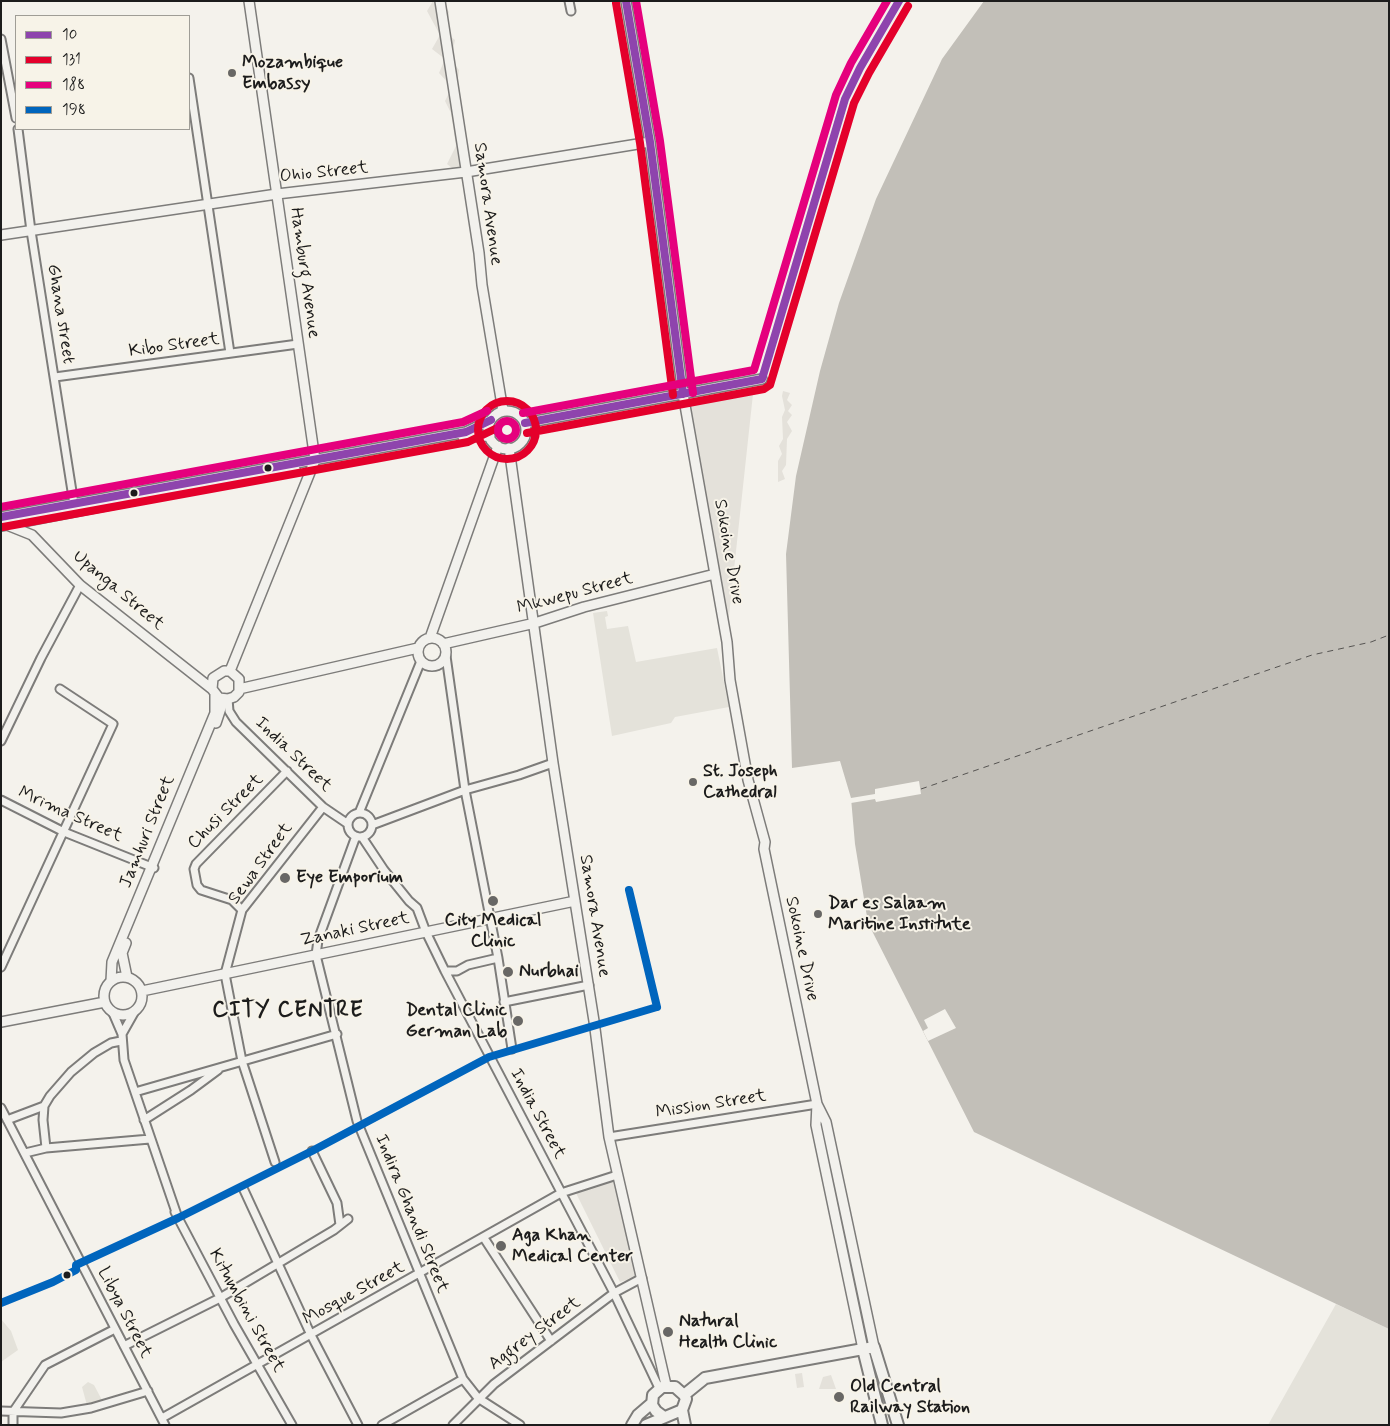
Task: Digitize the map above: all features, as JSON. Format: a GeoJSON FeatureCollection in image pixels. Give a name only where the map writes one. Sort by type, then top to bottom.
{"type":"FeatureCollection","features":[{"type":"Feature","properties":{"kind":"main road"},"geometry":{"type":"LineString","coordinates":[[684,1394],[705,1378],[874,1347],[898,1425]]}},
{"type":"Feature","properties":{"kind":"main road"},"geometry":{"type":"LineString","coordinates":[[863,1349],[882,1425]]}},
{"type":"Feature","properties":{"kind":"main road"},"geometry":{"type":"LineString","coordinates":[[646,1425],[673,1414],[686,1399],[684,1394],[675,1387],[663,1387],[653,1395],[652,1403],[656,1411],[673,1414],[685,1425]]}},
{"type":"Feature","properties":{"kind":"main road"},"geometry":{"type":"LineString","coordinates":[[632,1425],[638,1415],[652,1403]]}},
{"type":"Feature","properties":{"kind":"main road"},"geometry":{"type":"LineString","coordinates":[[673,1414],[678,1425]]}},
{"type":"Feature","properties":{"kind":"street","name":"Hamburg Avenue"},"geometry":{"type":"LineString","coordinates":[[249,1],[314,463]]}},
{"type":"Feature","properties":{"kind":"street","name":"Samora Avenue"},"geometry":{"type":"LineString","coordinates":[[440,1],[479,253],[482,285],[503,411]]}},
{"type":"Feature","properties":{"kind":"street"},"geometry":{"type":"LineString","coordinates":[[569,1],[571,11]]}},
{"type":"Feature","properties":{"kind":"street","name":"Sokoine Drive"},"geometry":{"type":"LineString","coordinates":[[626,1],[650,142],[683,394],[728,642],[730,680],[748,780],[765,842],[764,849],[817,1104],[816,1125],[863,1349]]}},
{"type":"Feature","properties":{"kind":"street"},"geometry":{"type":"LineString","coordinates":[[1,39],[15,113]]}},
{"type":"Feature","properties":{"kind":"street"},"geometry":{"type":"LineString","coordinates":[[190,85],[230,353]]}},
{"type":"Feature","properties":{"kind":"street","name":"Ghana street"},"geometry":{"type":"LineString","coordinates":[[18,130],[31,231],[74,504]]}},
{"type":"Feature","properties":{"kind":"street","name":"Ohio Street"},"geometry":{"type":"LineString","coordinates":[[1,235],[277,194],[466,172],[650,142]]}},
{"type":"Feature","properties":{"kind":"street","name":"Kibo Street"},"geometry":{"type":"LineString","coordinates":[[55,377],[298,344]]}},
{"type":"Feature","properties":{"kind":"street"},"geometry":{"type":"LineString","coordinates":[[525,423],[762,379]]}},
{"type":"Feature","properties":{"kind":"street"},"geometry":{"type":"LineString","coordinates":[[2,522],[42,518],[466,432],[491,420],[503,411],[514,412],[525,423],[524,438],[516,447],[498,446],[490,436],[491,420]]}},
{"type":"Feature","properties":{"kind":"street"},"geometry":{"type":"LineString","coordinates":[[2,522],[74,504],[470,436],[490,436]]}},
{"type":"Feature","properties":{"kind":"street"},"geometry":{"type":"LineString","coordinates":[[430,638],[498,446]]}},
{"type":"Feature","properties":{"kind":"street","name":"Samora Avenue"},"geometry":{"type":"LineString","coordinates":[[510,448],[553,763],[588,985],[609,1137],[642,1278],[663,1387]]}},
{"type":"Feature","properties":{"kind":"street"},"geometry":{"type":"LineString","coordinates":[[230,671],[314,463]]}},
{"type":"Feature","properties":{"kind":"street"},"geometry":{"type":"LineString","coordinates":[[32,536],[34,526],[42,518]]}},
{"type":"Feature","properties":{"kind":"street","name":"Upanga Street"},"geometry":{"type":"LineString","coordinates":[[2,522],[32,536],[80,584],[214,692]]}},
{"type":"Feature","properties":{"kind":"street","name":"Mkwepu Street"},"geometry":{"type":"LineString","coordinates":[[443,644],[535,623],[584,607],[715,574]]}},
{"type":"Feature","properties":{"kind":"street"},"geometry":{"type":"LineString","coordinates":[[1,740],[80,584]]}},
{"type":"Feature","properties":{"kind":"street"},"geometry":{"type":"LineString","coordinates":[[239,689],[418,648],[423,641],[430,638],[438,639],[443,644],[465,790],[498,958],[512,1049]]}},
{"type":"Feature","properties":{"kind":"street"},"geometry":{"type":"LineString","coordinates":[[359,814],[421,661],[418,648]]}},
{"type":"Feature","properties":{"kind":"street"},"geometry":{"type":"LineString","coordinates":[[421,661],[428,666],[436,666],[446,656]]}},
{"type":"Feature","properties":{"kind":"street"},"geometry":{"type":"LineString","coordinates":[[196,677],[213,678],[224,671],[230,671],[239,679],[239,689],[234,697],[226,699],[214,692],[213,678]]}},
{"type":"Feature","properties":{"kind":"street"},"geometry":{"type":"LineString","coordinates":[[1,967],[114,724],[60,689]]}},
{"type":"Feature","properties":{"kind":"street","name":"Jamhuri Street"},"geometry":{"type":"LineString","coordinates":[[128,977],[122,954],[153,867],[215,713],[214,692]]}},
{"type":"Feature","properties":{"kind":"street","name":"Jamhuri Street"},"geometry":{"type":"LineString","coordinates":[[110,982],[112,962],[226,699]]}},
{"type":"Feature","properties":{"kind":"street","name":"India Street"},"geometry":{"type":"LineString","coordinates":[[226,699],[229,710],[236,722],[323,807],[348,824]]}},
{"type":"Feature","properties":{"kind":"street"},"geometry":{"type":"LineString","coordinates":[[372,825],[465,790],[553,763]]}},
{"type":"Feature","properties":{"kind":"street","name":"Chusi Street"},"geometry":{"type":"LineString","coordinates":[[242,910],[232,900],[201,890],[194,877],[196,864],[287,771]]}},
{"type":"Feature","properties":{"kind":"street","name":"Mrima Street"},"geometry":{"type":"LineString","coordinates":[[1,800],[64,832],[153,867]]}},
{"type":"Feature","properties":{"kind":"street","name":"Sewa Street"},"geometry":{"type":"LineString","coordinates":[[225,974],[242,910],[323,807]]}},
{"type":"Feature","properties":{"kind":"street"},"geometry":{"type":"LineString","coordinates":[[359,837],[351,833],[348,824],[352,817],[359,814],[365,815],[372,825]]}},
{"type":"Feature","properties":{"kind":"street"},"geometry":{"type":"LineString","coordinates":[[316,955],[318,940],[359,837],[370,831],[372,825]]}},
{"type":"Feature","properties":{"kind":"street","name":"India Street"},"geometry":{"type":"LineString","coordinates":[[359,837],[409,902],[418,908],[426,932],[445,971],[663,1387]]}},
{"type":"Feature","properties":{"kind":"street","name":"Zanaki Street"},"geometry":{"type":"LineString","coordinates":[[142,991],[575,901]]}},
{"type":"Feature","properties":{"kind":"street","name":"Indira Ghandi Street"},"geometry":{"type":"LineString","coordinates":[[316,955],[357,1121],[463,1379],[478,1398],[520,1425]]}},
{"type":"Feature","properties":{"kind":"street"},"geometry":{"type":"LineString","coordinates":[[445,971],[457,971],[468,965],[498,958]]}},
{"type":"Feature","properties":{"kind":"street"},"geometry":{"type":"LineString","coordinates":[[225,974],[242,1061],[274,1162]]}},
{"type":"Feature","properties":{"kind":"street"},"geometry":{"type":"LineString","coordinates":[[24,1154],[46,1148],[150,1139],[124,1060],[122,1038],[113,1013],[105,1002],[104,991],[110,982],[118,977],[128,977],[138,983],[142,991],[141,1002],[122,1038],[103,1047],[80,1063],[55,1090],[44,1106],[43,1127],[46,1148]]}},
{"type":"Feature","properties":{"kind":"street"},"geometry":{"type":"LineString","coordinates":[[504,1002],[588,985]]}},
{"type":"Feature","properties":{"kind":"street"},"geometry":{"type":"LineString","coordinates":[[1,1022],[105,1002]]}},
{"type":"Feature","properties":{"kind":"street"},"geometry":{"type":"LineString","coordinates":[[113,1013],[124,1015],[135,1011]]}},
{"type":"Feature","properties":{"kind":"street"},"geometry":{"type":"LineString","coordinates":[[134,1092],[337,1034]]}},
{"type":"Feature","properties":{"kind":"street"},"geometry":{"type":"LineString","coordinates":[[144,1120],[192,1090],[223,1066]]}},
{"type":"Feature","properties":{"kind":"street","name":"Sokoine Drive"},"geometry":{"type":"LineString","coordinates":[[817,1104],[826,1122],[874,1347]]}},
{"type":"Feature","properties":{"kind":"street","name":"Mission Street"},"geometry":{"type":"LineString","coordinates":[[609,1137],[817,1104]]}},
{"type":"Feature","properties":{"kind":"street"},"geometry":{"type":"LineString","coordinates":[[7,1120],[44,1106]]}},
{"type":"Feature","properties":{"kind":"street","name":"Libya Street"},"geometry":{"type":"LineString","coordinates":[[1,1108],[164,1422]]}},
{"type":"Feature","properties":{"kind":"street","name":"Kitumbini Street"},"geometry":{"type":"LineString","coordinates":[[150,1139],[177,1215],[220,1298],[291,1425]]}},
{"type":"Feature","properties":{"kind":"street"},"geometry":{"type":"LineString","coordinates":[[312,1151],[337,1202],[340,1225]]}},
{"type":"Feature","properties":{"kind":"street","name":"Mosque Street"},"geometry":{"type":"LineString","coordinates":[[164,1422],[311,1335],[561,1193],[617,1175]]}},
{"type":"Feature","properties":{"kind":"street"},"geometry":{"type":"LineString","coordinates":[[243,1188],[311,1335],[358,1425]]}},
{"type":"Feature","properties":{"kind":"street"},"geometry":{"type":"LineString","coordinates":[[124,1346],[220,1298],[340,1225],[348,1218]]}},
{"type":"Feature","properties":{"kind":"street"},"geometry":{"type":"LineString","coordinates":[[484,1238],[551,1341]]}},
{"type":"Feature","properties":{"kind":"street","name":"Aggrey Street"},"geometry":{"type":"LineString","coordinates":[[454,1425],[478,1398],[614,1293],[642,1278]]}},
{"type":"Feature","properties":{"kind":"street"},"geometry":{"type":"LineString","coordinates":[[13,1425],[13,1412],[45,1366],[115,1329]]}},
{"type":"Feature","properties":{"kind":"street"},"geometry":{"type":"LineString","coordinates":[[382,1425],[463,1379]]}},
{"type":"Feature","properties":{"kind":"street"},"geometry":{"type":"LineString","coordinates":[[1,1411],[61,1413],[91,1408],[148,1391]]}},
{"type":"Feature","properties":{"kind":"shaded area"},"geometry":{"type":"Polygon","coordinates":[[[433,1],[442,1],[449,12],[446,33],[455,40],[451,60],[459,70],[457,89],[461,99],[457,113],[464,120],[462,148],[470,164],[457,172],[447,164],[456,146],[451,113],[445,101],[452,87],[439,73],[445,59],[432,49],[440,35],[427,11],[433,1]]]}},
{"type":"Feature","properties":{"kind":"shaded area"},"geometry":{"type":"Polygon","coordinates":[[[984,1],[1389,1],[1389,1329],[974,1132],[868,923],[855,844],[851,798],[840,761],[792,768],[786,554],[796,476],[820,371],[839,303],[876,199],[942,59],[984,1]]]}},
{"type":"Feature","properties":{"kind":"shaded area"},"geometry":{"type":"Polygon","coordinates":[[[783,391],[790,393],[787,400],[792,405],[788,411],[792,415],[787,422],[792,431],[787,439],[786,465],[782,471],[785,479],[778,482],[778,461],[782,454],[779,446],[783,439],[782,417],[785,410],[782,396],[783,391]]]}},
{"type":"Feature","properties":{"kind":"shaded area"},"geometry":{"type":"Polygon","coordinates":[[[753,394],[728,625],[687,403],[753,394]]]}},
{"type":"Feature","properties":{"kind":"shaded area"},"geometry":{"type":"Polygon","coordinates":[[[607,611],[608,616],[605,617],[607,629],[628,626],[636,662],[717,648],[729,707],[675,717],[671,723],[612,736],[593,613],[607,611]]]}},
{"type":"Feature","properties":{"kind":"shaded area"},"geometry":{"type":"Polygon","coordinates":[[[614,1179],[637,1277],[620,1282],[575,1191],[614,1179]]]}},
{"type":"Feature","properties":{"kind":"shaded area"},"geometry":{"type":"Polygon","coordinates":[[[1336,1304],[1389,1329],[1389,1425],[1268,1425],[1336,1304]]]}},
{"type":"Feature","properties":{"kind":"shaded area"},"geometry":{"type":"Polygon","coordinates":[[[1,1319],[11,1331],[18,1350],[1,1362],[1,1319]]]}},
{"type":"Feature","properties":{"kind":"shaded area"},"geometry":{"type":"Polygon","coordinates":[[[802,1373],[804,1387],[797,1388],[795,1374],[802,1373]]]}},
{"type":"Feature","properties":{"kind":"shaded area"},"geometry":{"type":"Polygon","coordinates":[[[831,1375],[836,1389],[819,1389],[823,1377],[831,1375]]]}},
{"type":"Feature","properties":{"kind":"shaded area"},"geometry":{"type":"Polygon","coordinates":[[[88,1382],[94,1385],[103,1402],[88,1409],[82,1387],[88,1382]]]}},
{"type":"Feature","properties":{"kind":"pier"},"geometry":{"type":"Polygon","coordinates":[[[919,781],[921,794],[876,802],[875,799],[851,803],[851,798],[875,794],[875,789],[919,781]]]}},
{"type":"Feature","properties":{"kind":"pier"},"geometry":{"type":"Polygon","coordinates":[[[945,1009],[956,1028],[928,1041],[923,1031],[928,1028],[924,1020],[945,1009]]]}},
{"type":"Feature","properties":{"kind":"ferry route"},"geometry":{"type":"LineString","coordinates":[[921,789],[1312,655],[1371,642],[1389,635]]}},
{"type":"Feature","properties":{"kind":"transit line","name":"10"},"geometry":{"type":"LineString","coordinates":[[626,1],[650,142],[683,394]]}},
{"type":"Feature","properties":{"kind":"transit line","name":"188"},"geometry":{"type":"LineString","coordinates":[[636,1],[660,141],[693,393]]}},
{"type":"Feature","properties":{"kind":"transit line","name":"188"},"geometry":{"type":"LineString","coordinates":[[523,413],[754,370],[836,95],[851,63],[887,1]]}},
{"type":"Feature","properties":{"kind":"transit line","name":"10"},"geometry":{"type":"LineString","coordinates":[[525,423],[762,379],[845,99],[860,68],[899,1]]}},
{"type":"Feature","properties":{"kind":"transit line","name":"131"},"geometry":{"type":"LineString","coordinates":[[616,3],[640,143],[673,395]]}},
{"type":"Feature","properties":{"kind":"transit line","name":"131"},"geometry":{"type":"LineString","coordinates":[[527,433],[764,389],[770,385],[854,103],[908,6]]}},
{"type":"Feature","properties":{"kind":"transit line","name":"131"},"geometry":{"type":"LineString","coordinates":[[507,401],[523,406],[531,414],[536,430],[531,446],[523,454],[507,459],[491,454],[483,446],[478,430],[483,414],[491,406],[507,401]]}},
{"type":"Feature","properties":{"kind":"transit line","name":"188"},"geometry":{"type":"LineString","coordinates":[[1,507],[463,422],[487,411]]}},
{"type":"Feature","properties":{"kind":"transit line","name":"10"},"geometry":{"type":"LineString","coordinates":[[1,517],[466,432],[491,420]]}},
{"type":"Feature","properties":{"kind":"transit line","name":"188"},"geometry":{"type":"LineString","coordinates":[[507,421],[513,424],[516,430],[513,436],[507,439],[501,436],[498,430],[501,424],[507,421]]}},
{"type":"Feature","properties":{"kind":"transit line","name":"131"},"geometry":{"type":"LineString","coordinates":[[3,527],[468,442],[495,429]]}},
{"type":"Feature","properties":{"kind":"transit line","name":"198"},"geometry":{"type":"LineString","coordinates":[[629,890],[657,1007]]}},
{"type":"Feature","properties":{"kind":"transit line","name":"198"},"geometry":{"type":"LineString","coordinates":[[1,1303],[53,1282],[76,1270],[76,1265],[178,1218],[312,1151],[489,1057],[657,1007]]}},
{"type":"Feature","properties":{"kind":"place","name":"Mozambique Embassy"},"geometry":{"type":"Point","coordinates":[232,73]}},
{"type":"Feature","properties":{"kind":"place","name":"St. Joseph Cathedral"},"geometry":{"type":"Point","coordinates":[693,782]}},
{"type":"Feature","properties":{"kind":"place","name":"Eye Emporium"},"geometry":{"type":"Point","coordinates":[285,878]}},
{"type":"Feature","properties":{"kind":"place","name":"City Medical Clinic"},"geometry":{"type":"Point","coordinates":[493,901]}},
{"type":"Feature","properties":{"kind":"place","name":"Dar es Salaam Maritine Institute"},"geometry":{"type":"Point","coordinates":[818,914]}},
{"type":"Feature","properties":{"kind":"place","name":"Nurbhai"},"geometry":{"type":"Point","coordinates":[508,972]}},
{"type":"Feature","properties":{"kind":"place","name":"Dental Clinic German Lab"},"geometry":{"type":"Point","coordinates":[518,1021]}},
{"type":"Feature","properties":{"kind":"place","name":"Aga Khan Medical Center"},"geometry":{"type":"Point","coordinates":[501,1246]}},
{"type":"Feature","properties":{"kind":"place","name":"Natural Health Clinic"},"geometry":{"type":"Point","coordinates":[668,1332]}},
{"type":"Feature","properties":{"kind":"place","name":"Old Central Railway Station"},"geometry":{"type":"Point","coordinates":[839,1397]}},
{"type":"Feature","properties":{"kind":"district","name":"CITY CENTRE"},"geometry":{"type":"Point","coordinates":[288,1011]}}]}
